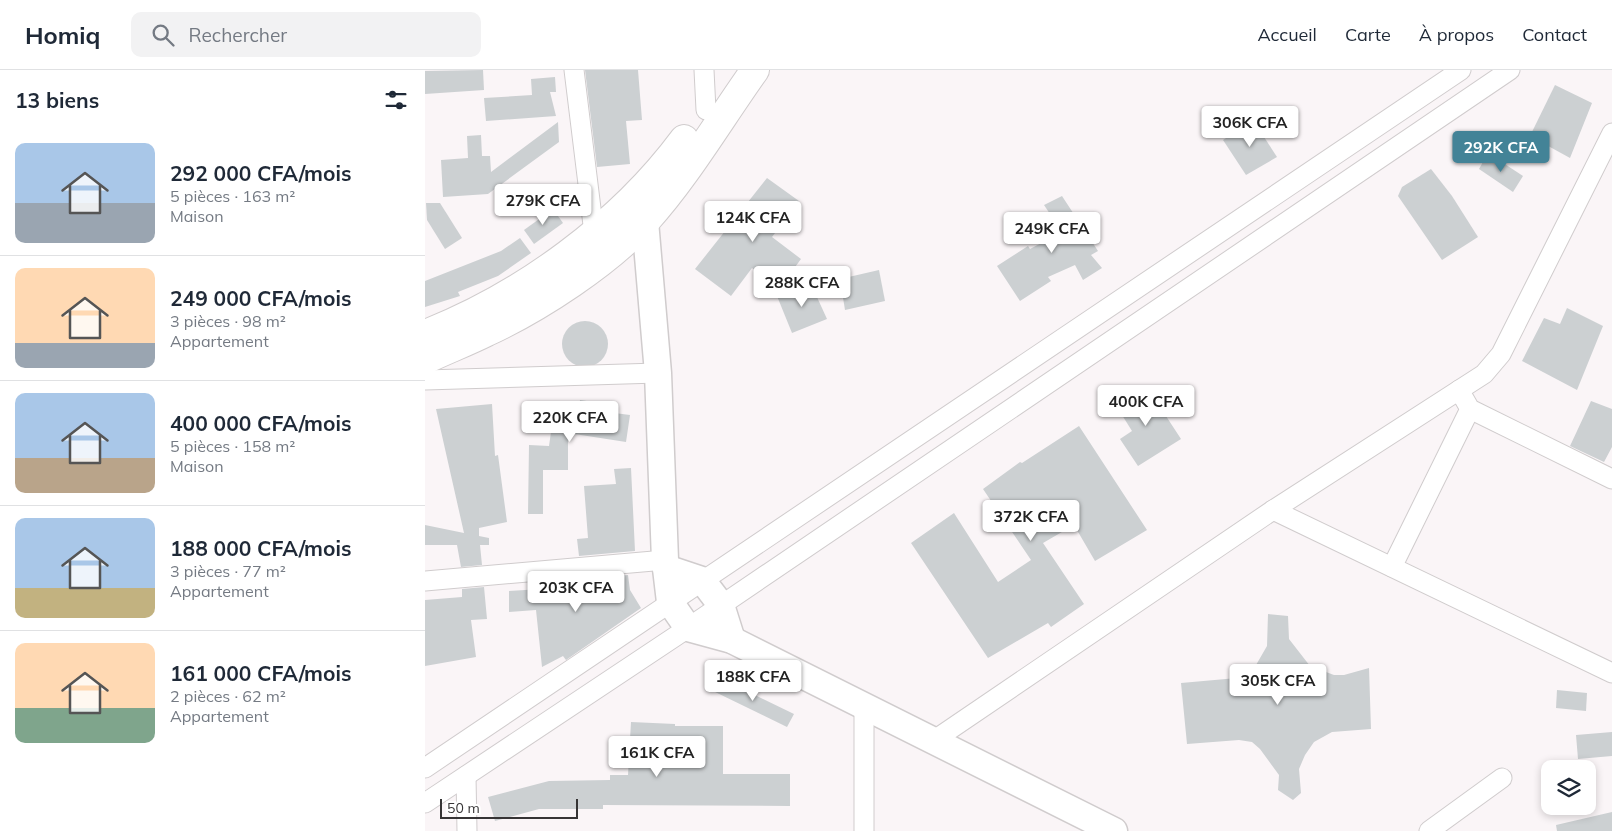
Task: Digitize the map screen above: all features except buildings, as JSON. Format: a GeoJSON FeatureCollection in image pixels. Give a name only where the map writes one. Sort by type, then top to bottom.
{"type":"FeatureCollection","features":[{"type":"Feature","properties":{"kind":"main road"},"geometry":{"type":"LineString","coordinates":[[425,334],[513,292],[594,234],[664,167],[706,110],[731,70]]}},
{"type":"Feature","properties":{"kind":"main road"},"geometry":{"type":"LineString","coordinates":[[425,360],[487,332],[535,307],[598,263],[645,221],[666,196],[755,70]]}},
{"type":"Feature","properties":{"kind":"street"},"geometry":{"type":"LineString","coordinates":[[574,70],[594,234]]}},
{"type":"Feature","properties":{"kind":"street"},"geometry":{"type":"LineString","coordinates":[[703,70],[706,110]]}},
{"type":"Feature","properties":{"kind":"street"},"geometry":{"type":"LineString","coordinates":[[425,768],[1461,70]]}},
{"type":"Feature","properties":{"kind":"street"},"geometry":{"type":"LineString","coordinates":[[425,803],[688,628],[1510,70]]}},
{"type":"Feature","properties":{"kind":"street"},"geometry":{"type":"LineString","coordinates":[[933,741],[1273,510],[1484,374],[1501,354],[1612,133]]}},
{"type":"Feature","properties":{"kind":"street"},"geometry":{"type":"LineString","coordinates":[[645,221],[658,372],[666,564],[670,602],[688,628],[732,640],[1114,831]]}},
{"type":"Feature","properties":{"kind":"street"},"geometry":{"type":"LineString","coordinates":[[425,380],[658,372]]}},
{"type":"Feature","properties":{"kind":"street"},"geometry":{"type":"LineString","coordinates":[[1459,390],[1470,409],[1612,479]]}},
{"type":"Feature","properties":{"kind":"street"},"geometry":{"type":"LineString","coordinates":[[1392,567],[1470,409]]}},
{"type":"Feature","properties":{"kind":"street"},"geometry":{"type":"LineString","coordinates":[[1273,510],[1612,673]]}},
{"type":"Feature","properties":{"kind":"street"},"geometry":{"type":"LineString","coordinates":[[425,581],[666,564],[702,580],[721,605],[732,640]]}},
{"type":"Feature","properties":{"kind":"street"},"geometry":{"type":"LineString","coordinates":[[864,706],[864,831]]}},
{"type":"Feature","properties":{"kind":"street"},"geometry":{"type":"LineString","coordinates":[[466,776],[467,831]]}},
{"type":"Feature","properties":{"kind":"street"},"geometry":{"type":"LineString","coordinates":[[1429,831],[1502,778]]}}]}
